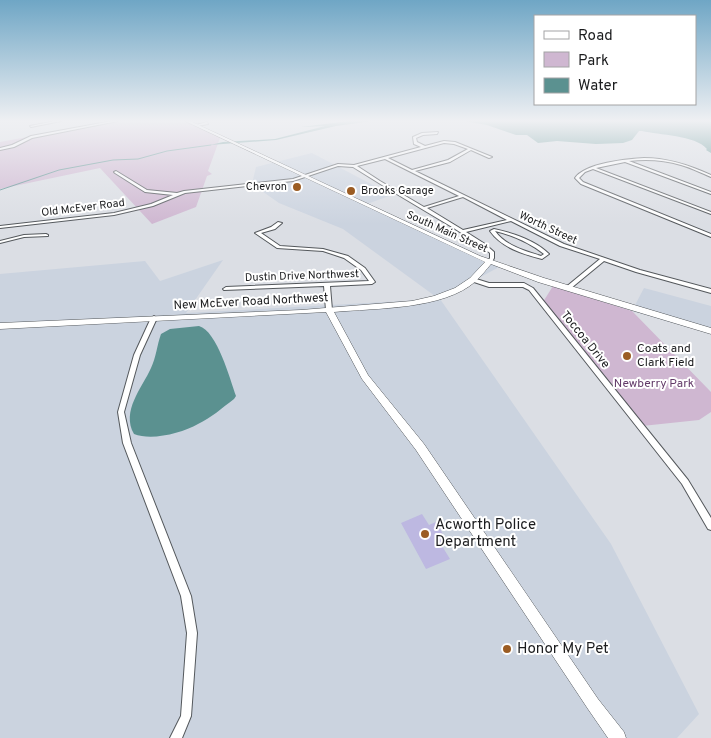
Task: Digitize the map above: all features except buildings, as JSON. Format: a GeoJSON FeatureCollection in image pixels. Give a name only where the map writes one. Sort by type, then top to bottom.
{"type":"FeatureCollection","features":[{"type":"Feature","properties":{"kind":"street","name":"South Main Street"},"geometry":{"type":"LineString","coordinates":[[261,155],[438,240],[490,261],[568,288],[711,331]]}},
{"type":"Feature","properties":{"kind":"street"},"geometry":{"type":"LineString","coordinates":[[354,166],[395,155]]}},
{"type":"Feature","properties":{"kind":"street"},"geometry":{"type":"LineString","coordinates":[[413,170],[449,161],[459,155]]}},
{"type":"Feature","properties":{"kind":"street"},"geometry":{"type":"LineString","coordinates":[[486,155],[490,157]]}},
{"type":"Feature","properties":{"kind":"street"},"geometry":{"type":"LineString","coordinates":[[711,176],[685,164],[642,157],[593,168],[578,177],[579,181],[589,186],[711,236]]}},
{"type":"Feature","properties":{"kind":"street","name":"Worth Street"},"geometry":{"type":"LineString","coordinates":[[386,158],[562,245],[602,260],[711,291]]}},
{"type":"Feature","properties":{"kind":"street"},"geometry":{"type":"LineString","coordinates":[[622,160],[711,193]]}},
{"type":"Feature","properties":{"kind":"street","name":"Old McEver Road"},"geometry":{"type":"LineString","coordinates":[[0,227],[114,214],[152,205],[177,194],[282,182],[343,165],[354,166]]}},
{"type":"Feature","properties":{"kind":"street"},"geometry":{"type":"LineString","coordinates":[[354,166],[383,186],[424,208],[491,251],[493,256],[490,261]]}},
{"type":"Feature","properties":{"kind":"street"},"geometry":{"type":"LineString","coordinates":[[593,168],[711,213]]}},
{"type":"Feature","properties":{"kind":"street"},"geometry":{"type":"LineString","coordinates":[[116,172],[132,184],[146,191],[177,194]]}},
{"type":"Feature","properties":{"kind":"street"},"geometry":{"type":"LineString","coordinates":[[424,208],[463,196]]}},
{"type":"Feature","properties":{"kind":"street"},"geometry":{"type":"LineString","coordinates":[[462,232],[511,220]]}},
{"type":"Feature","properties":{"kind":"street","name":"Dustin Drive Northwest"},"geometry":{"type":"LineString","coordinates":[[226,289],[372,282],[363,268],[346,257],[323,250],[279,247],[257,232],[273,228],[280,223]]}},
{"type":"Feature","properties":{"kind":"street"},"geometry":{"type":"LineString","coordinates":[[485,226],[508,234],[547,254],[542,258],[520,250],[496,236],[492,230]]}},
{"type":"Feature","properties":{"kind":"street"},"geometry":{"type":"LineString","coordinates":[[0,242],[24,236],[46,235]]}},
{"type":"Feature","properties":{"kind":"street"},"geometry":{"type":"LineString","coordinates":[[568,288],[602,260]]}},
{"type":"Feature","properties":{"kind":"street","name":"New McEver Road Northwest"},"geometry":{"type":"LineString","coordinates":[[0,326],[329,310],[430,300],[451,294],[473,280],[490,261]]}},
{"type":"Feature","properties":{"kind":"street","name":"Toccoa Drive"},"geometry":{"type":"LineString","coordinates":[[473,280],[490,286],[524,285],[531,289],[691,490],[711,526]]}},
{"type":"Feature","properties":{"kind":"street"},"geometry":{"type":"LineString","coordinates":[[327,284],[329,310],[365,377],[420,447],[592,704],[618,738]]}},
{"type":"Feature","properties":{"kind":"street"},"geometry":{"type":"LineString","coordinates":[[154,318],[137,355],[121,412],[127,443],[186,596],[192,633],[186,716],[176,738]]}},
{"type":"Feature","properties":{"kind":"shaded area"},"geometry":{"type":"Polygon","coordinates":[[[302,155],[317,155],[392,195],[367,204],[501,266],[440,299],[611,544],[699,714],[677,738],[0,738],[0,274],[145,261],[160,281],[223,260],[186,313],[439,299],[343,229],[279,203],[252,184],[256,167],[302,155]]]}},
{"type":"Feature","properties":{"kind":"shaded area"},"geometry":{"type":"Polygon","coordinates":[[[644,288],[711,306],[711,334],[632,311],[644,288]]]}},
{"type":"Feature","properties":{"kind":"green space"},"geometry":{"type":"Polygon","coordinates":[[[0,155],[214,155],[208,171],[212,174],[207,176],[196,207],[152,224],[100,168],[0,189],[0,155]]]}},
{"type":"Feature","properties":{"kind":"green space","name":"Newberry Park"},"geometry":{"type":"Polygon","coordinates":[[[553,286],[632,311],[711,392],[711,412],[699,420],[642,426],[543,302],[553,286]]]}},
{"type":"Feature","properties":{"kind":"water"},"geometry":{"type":"Polygon","coordinates":[[[199,326],[206,330],[217,346],[236,396],[207,419],[184,430],[167,435],[149,437],[134,434],[130,417],[131,408],[153,364],[161,334],[170,329],[199,326]]]}},
{"type":"Feature","properties":{"kind":"waterway"},"geometry":{"type":"LineString","coordinates":[[0,190],[59,170],[151,155]]}},
{"type":"Feature","properties":{"kind":"place","name":"Chevron"},"geometry":{"type":"Point","coordinates":[297,187]}},
{"type":"Feature","properties":{"kind":"place","name":"Brooks Garage"},"geometry":{"type":"Point","coordinates":[351,191]}},
{"type":"Feature","properties":{"kind":"place","name":"Coats and Clark Field"},"geometry":{"type":"Point","coordinates":[627,356]}},
{"type":"Feature","properties":{"kind":"place","name":"Acworth Police Department"},"geometry":{"type":"Point","coordinates":[425,534]}},
{"type":"Feature","properties":{"kind":"place","name":"Honor My Pet"},"geometry":{"type":"Point","coordinates":[507,649]}}]}
